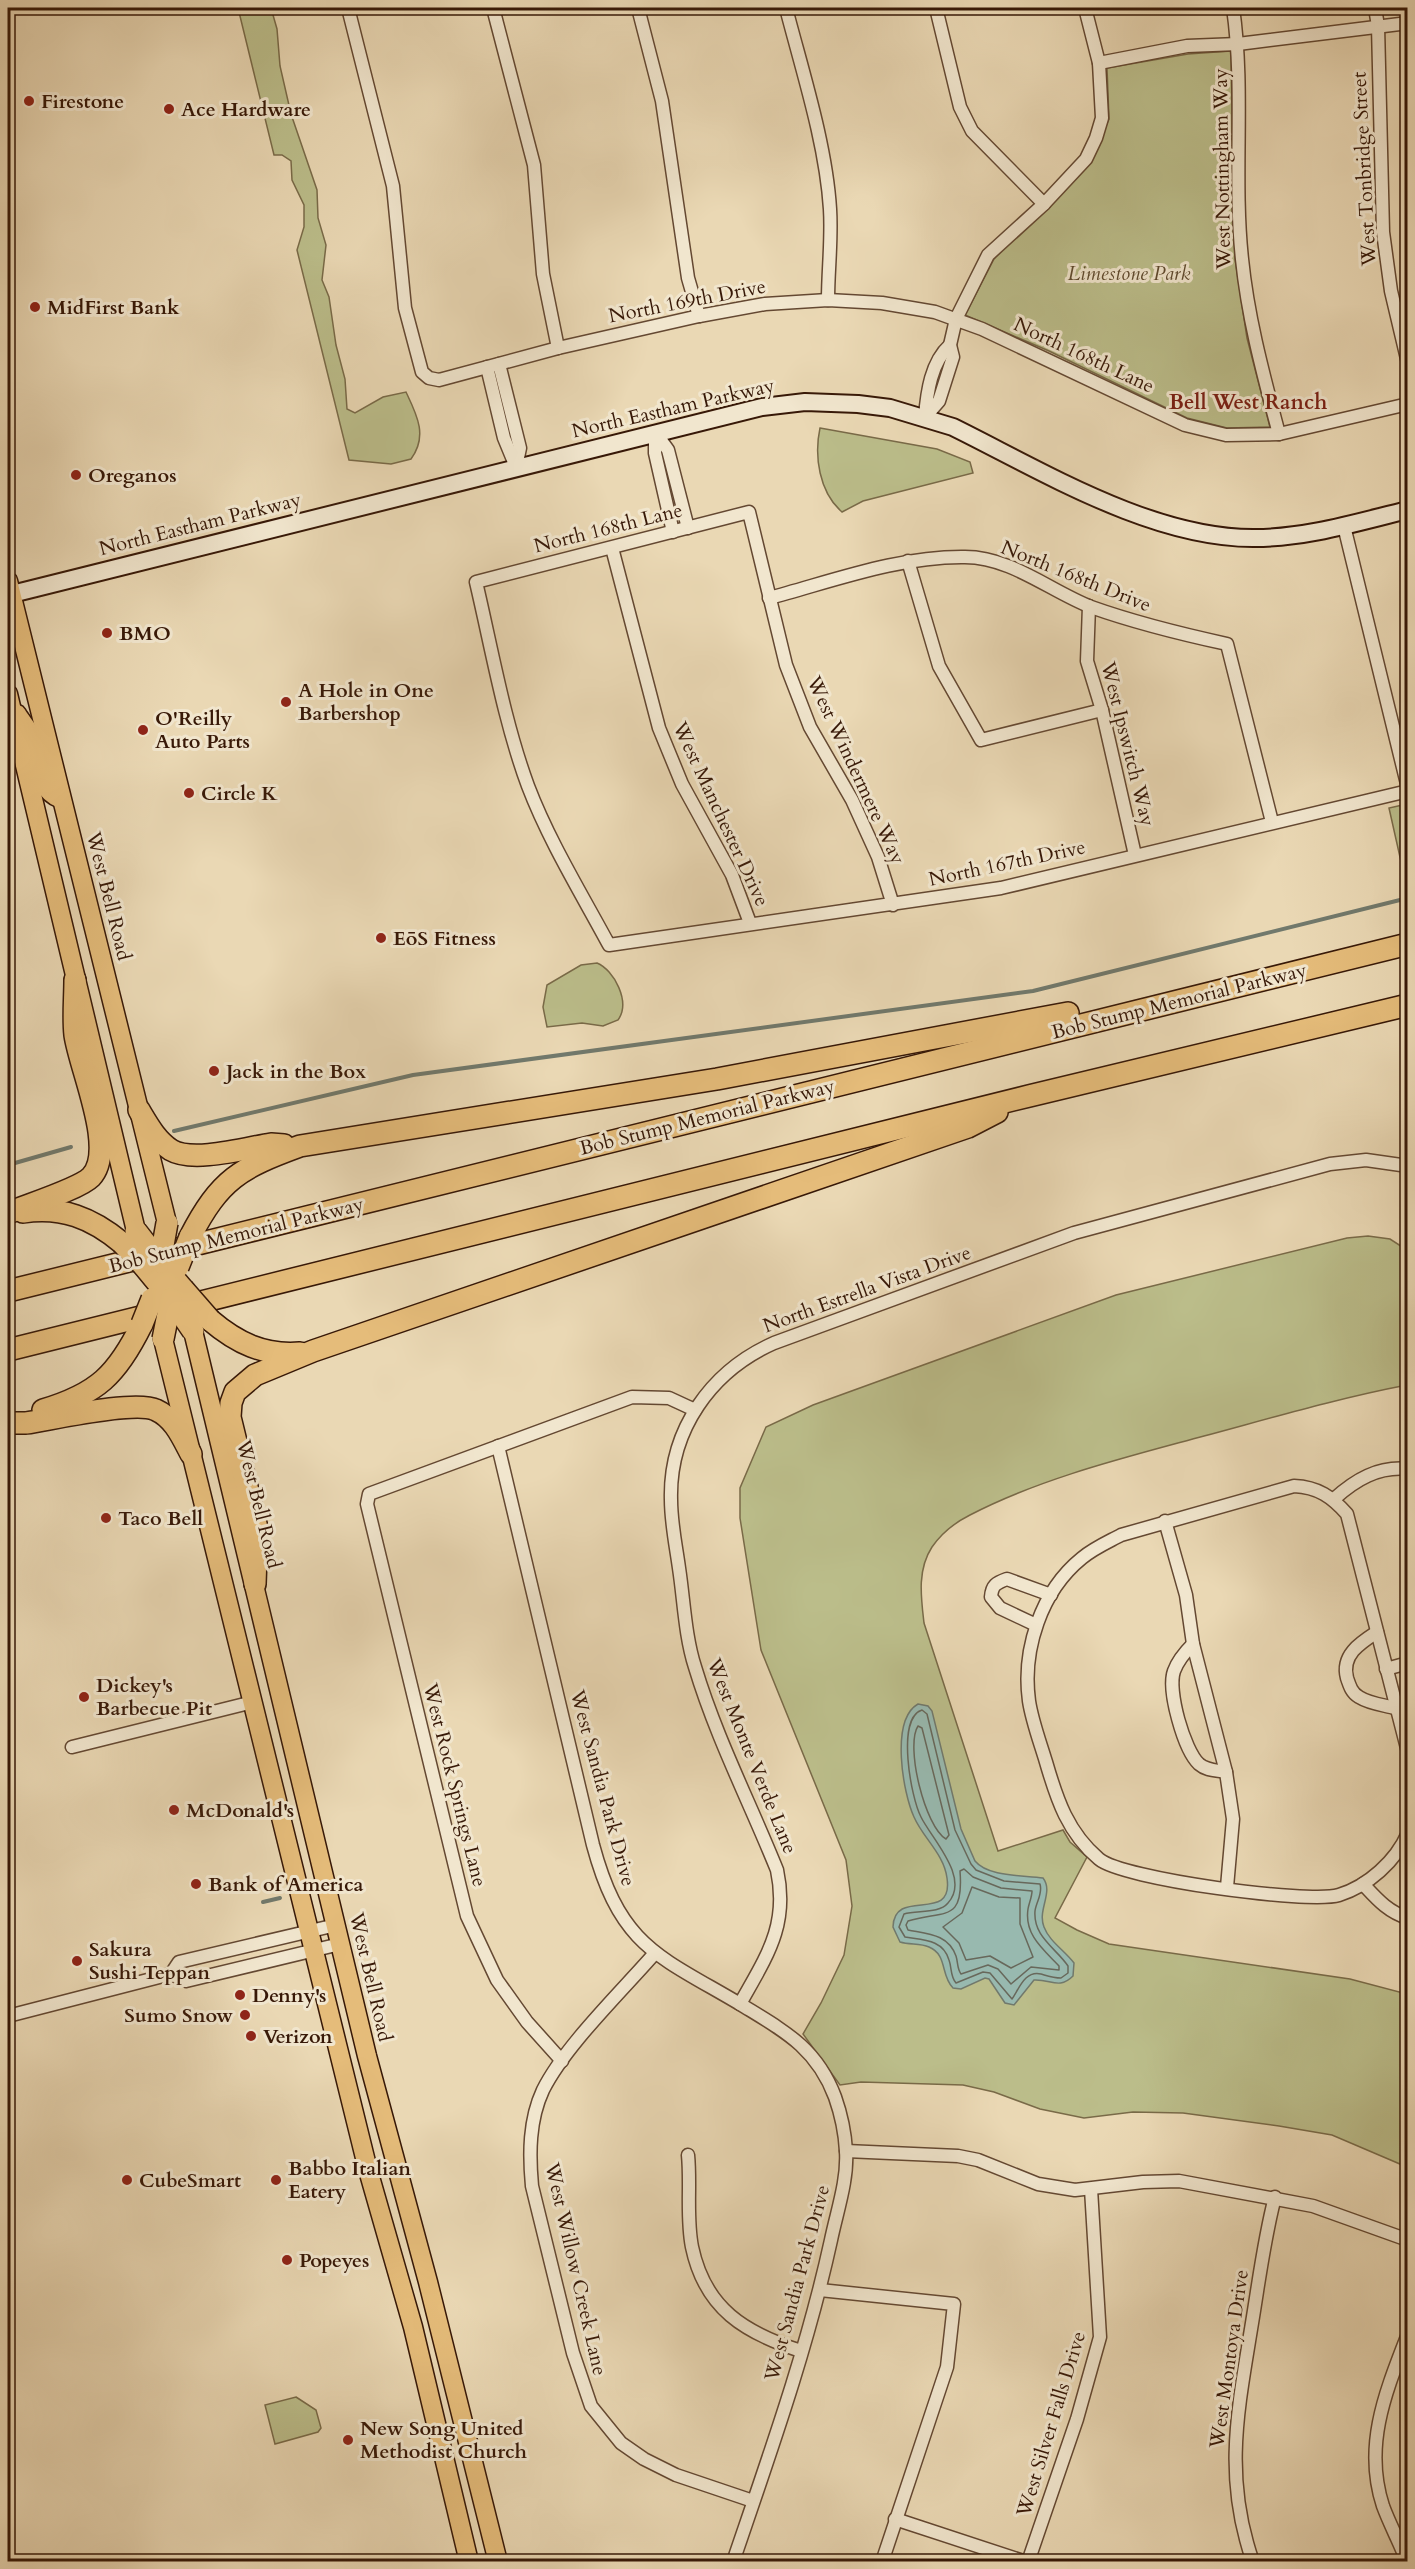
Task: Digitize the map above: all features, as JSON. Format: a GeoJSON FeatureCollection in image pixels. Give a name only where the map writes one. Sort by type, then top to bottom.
{"type":"FeatureCollection","features":[{"type":"Feature","properties":{"kind":"highway","name":"Bob Stump Memorial Parkway"},"geometry":{"type":"LineString","coordinates":[[8,1292],[1407,944]]}},
{"type":"Feature","properties":{"kind":"highway"},"geometry":{"type":"LineString","coordinates":[[8,1422],[75,1400],[110,1374],[131,1347],[202,1214],[221,1187],[236,1175],[263,1160],[300,1146],[717,1079],[1043,1019],[1258,969],[1339,962]]}},
{"type":"Feature","properties":{"kind":"highway"},"geometry":{"type":"LineString","coordinates":[[8,1213],[78,1186],[91,1177],[101,1159],[98,1131],[75,1035],[75,980]]}},
{"type":"Feature","properties":{"kind":"highway"},"geometry":{"type":"LineString","coordinates":[[8,1350],[1029,1096],[1407,1005]]}},
{"type":"Feature","properties":{"kind":"highway"},"geometry":{"type":"LineString","coordinates":[[255,1584],[257,1528],[230,1417],[235,1392],[255,1375],[313,1351],[968,1127],[1029,1096]]}},
{"type":"Feature","properties":{"kind":"highway"},"geometry":{"type":"LineString","coordinates":[[139,1110],[157,1139],[173,1151],[187,1155],[271,1144],[300,1146]]}},
{"type":"Feature","properties":{"kind":"highway"},"geometry":{"type":"LineString","coordinates":[[8,1213],[48,1210],[63,1212],[95,1223],[114,1236],[216,1326],[238,1341],[263,1351],[282,1354],[313,1351]]}},
{"type":"Feature","properties":{"kind":"highway"},"geometry":{"type":"LineString","coordinates":[[163,1339],[167,1223]]}},
{"type":"Feature","properties":{"kind":"highway"},"geometry":{"type":"LineString","coordinates":[[136,1231],[193,1331]]}},
{"type":"Feature","properties":{"kind":"highway"},"geometry":{"type":"LineString","coordinates":[[8,1422],[143,1407],[157,1410],[166,1416],[174,1424],[191,1454]]}},
{"type":"Feature","properties":{"kind":"main road","name":"West Bell Road"},"geometry":{"type":"LineString","coordinates":[[9,590],[167,1223]]}},
{"type":"Feature","properties":{"kind":"main road"},"geometry":{"type":"LineString","coordinates":[[9,699],[31,735],[44,786],[49,793],[61,800]]}},
{"type":"Feature","properties":{"kind":"main road"},"geometry":{"type":"LineString","coordinates":[[9,699],[136,1231]]}},
{"type":"Feature","properties":{"kind":"main road"},"geometry":{"type":"LineString","coordinates":[[34,805],[50,813],[55,822],[74,900],[95,933]]}},
{"type":"Feature","properties":{"kind":"main road","name":"West Bell Road"},"geometry":{"type":"LineString","coordinates":[[193,1331],[340,1944],[402,2194],[428,2282],[498,2562]]}},
{"type":"Feature","properties":{"kind":"main road"},"geometry":{"type":"LineString","coordinates":[[163,1339],[370,2179],[402,2290],[469,2562]]}},
{"type":"Feature","properties":{"kind":"main road"},"geometry":{"type":"LineString","coordinates":[[402,2290],[428,2282]]}},
{"type":"Feature","properties":{"kind":"street","name":"North 169th Drive"},"geometry":{"type":"LineString","coordinates":[[348,8],[393,186],[405,308],[422,372],[429,378],[439,380],[558,348],[699,316],[765,304],[828,300],[882,303],[935,312],[956,319]]}},
{"type":"Feature","properties":{"kind":"street"},"geometry":{"type":"LineString","coordinates":[[493,8],[534,165],[543,274],[558,348]]}},
{"type":"Feature","properties":{"kind":"street"},"geometry":{"type":"LineString","coordinates":[[638,8],[662,100],[688,278],[699,316]]}},
{"type":"Feature","properties":{"kind":"street"},"geometry":{"type":"LineString","coordinates":[[786,8],[808,91],[830,209],[828,300]]}},
{"type":"Feature","properties":{"kind":"street"},"geometry":{"type":"LineString","coordinates":[[936,8],[960,107],[972,131],[1044,204]]}},
{"type":"Feature","properties":{"kind":"street"},"geometry":{"type":"LineString","coordinates":[[925,417],[926,396],[939,355],[950,345],[956,319],[988,255],[1044,204],[1086,159],[1096,138],[1102,118],[1099,63],[1085,8]]}},
{"type":"Feature","properties":{"kind":"street","name":"West Nottingham Way"},"geometry":{"type":"LineString","coordinates":[[1233,8],[1238,44],[1242,259],[1254,336],[1279,434]]}},
{"type":"Feature","properties":{"kind":"street","name":"West Tonbridge Street"},"geometry":{"type":"LineString","coordinates":[[1375,8],[1378,26],[1383,232],[1390,291],[1407,363]]}},
{"type":"Feature","properties":{"kind":"street"},"geometry":{"type":"LineString","coordinates":[[1099,63],[1187,46],[1238,44],[1407,23]]}},
{"type":"Feature","properties":{"kind":"street","name":"North 168th Lane"},"geometry":{"type":"LineString","coordinates":[[956,319],[1046,358],[1185,425],[1226,435],[1279,434],[1407,404]]}},
{"type":"Feature","properties":{"kind":"street"},"geometry":{"type":"LineString","coordinates":[[493,365],[520,448],[516,467]]}},
{"type":"Feature","properties":{"kind":"street","name":"North Eastham Parkway"},"geometry":{"type":"LineString","coordinates":[[9,590],[655,432],[762,407],[805,402],[858,404],[925,417],[953,427],[1108,502],[1168,526],[1214,536],[1281,537],[1344,526],[1407,510]]}},
{"type":"Feature","properties":{"kind":"street"},"geometry":{"type":"LineString","coordinates":[[655,432],[668,450],[688,528]]}},
{"type":"Feature","properties":{"kind":"street"},"geometry":{"type":"LineString","coordinates":[[655,432],[655,453],[674,532]]}},
{"type":"Feature","properties":{"kind":"street","name":"North 168th Lane"},"geometry":{"type":"LineString","coordinates":[[609,945],[548,831],[528,786],[514,741],[476,582],[749,512]]}},
{"type":"Feature","properties":{"kind":"street","name":"West Windermere Way"},"geometry":{"type":"LineString","coordinates":[[749,512],[786,665],[810,727],[852,800],[878,856],[892,905]]}},
{"type":"Feature","properties":{"kind":"street"},"geometry":{"type":"LineString","coordinates":[[1344,526],[1407,790]]}},
{"type":"Feature","properties":{"kind":"street","name":"West Manchester Drive"},"geometry":{"type":"LineString","coordinates":[[612,548],[659,728],[682,784],[732,875],[750,923]]}},
{"type":"Feature","properties":{"kind":"street","name":"North 168th Drive"},"geometry":{"type":"LineString","coordinates":[[769,598],[908,561],[967,556],[1006,565],[1089,606],[1152,628],[1227,644],[1272,822]]}},
{"type":"Feature","properties":{"kind":"street"},"geometry":{"type":"LineString","coordinates":[[908,561],[939,666],[981,740],[1102,710]]}},
{"type":"Feature","properties":{"kind":"street","name":"West Ipswitch Way"},"geometry":{"type":"LineString","coordinates":[[1089,606],[1087,661],[1102,710],[1135,855]]}},
{"type":"Feature","properties":{"kind":"street","name":"North 167th Drive"},"geometry":{"type":"LineString","coordinates":[[609,945],[1001,888],[1407,790]]}},
{"type":"Feature","properties":{"kind":"street","name":"North Estrella Vista Drive"},"geometry":{"type":"LineString","coordinates":[[695,1410],[725,1373],[750,1354],[1074,1233],[1330,1164],[1366,1160],[1390,1161],[1407,1166]]}},
{"type":"Feature","properties":{"kind":"street"},"geometry":{"type":"LineString","coordinates":[[498,1446],[632,1397],[669,1398],[695,1410]]}},
{"type":"Feature","properties":{"kind":"street","name":"West Monte Verde Lane"},"geometry":{"type":"LineString","coordinates":[[695,1410],[681,1437],[675,1457],[670,1499],[689,1640],[702,1689],[777,1870],[781,1890],[782,1910],[775,1938],[740,2004]]}},
{"type":"Feature","properties":{"kind":"street","name":"West Rock Springs Lane"},"geometry":{"type":"LineString","coordinates":[[498,1446],[369,1494],[368,1504],[467,1916],[497,1980],[527,2022],[562,2061]]}},
{"type":"Feature","properties":{"kind":"street","name":"West Sandia Park Drive"},"geometry":{"type":"LineString","coordinates":[[498,1446],[601,1874],[612,1901],[628,1927],[677,1970],[786,2031],[809,2051],[835,2097],[846,2151],[845,2176],[820,2290],[733,2562]]}},
{"type":"Feature","properties":{"kind":"street"},"geometry":{"type":"LineString","coordinates":[[1334,1499],[1354,1481],[1379,1472],[1407,1469]]}},
{"type":"Feature","properties":{"kind":"street"},"geometry":{"type":"LineString","coordinates":[[1407,1752],[1347,1514],[1334,1499],[1321,1491],[1294,1486],[1121,1535],[1096,1548],[1069,1571],[1052,1595],[1036,1625],[1032,1638],[1028,1682],[1032,1716],[1064,1817],[1072,1832],[1101,1862],[1128,1872],[1306,1899],[1338,1895],[1363,1884],[1391,1861],[1407,1833]]}},
{"type":"Feature","properties":{"kind":"street"},"geometry":{"type":"LineString","coordinates":[[1165,1521],[1186,1595],[1193,1644],[1226,1772],[1233,1819],[1227,1887]]}},
{"type":"Feature","properties":{"kind":"street"},"geometry":{"type":"LineString","coordinates":[[1036,1625],[1000,1608],[991,1598],[992,1589],[996,1582],[1007,1578],[1052,1595]]}},
{"type":"Feature","properties":{"kind":"street"},"geometry":{"type":"LineString","coordinates":[[1377,1632],[1359,1643],[1347,1657],[1345,1671],[1352,1692],[1361,1699],[1395,1708]]}},
{"type":"Feature","properties":{"kind":"street"},"geometry":{"type":"LineString","coordinates":[[1193,1644],[1181,1657],[1174,1672],[1171,1690],[1181,1724],[1197,1762],[1207,1769],[1226,1772]]}},
{"type":"Feature","properties":{"kind":"street"},"geometry":{"type":"LineString","coordinates":[[1386,1669],[1407,1663]]}},
{"type":"Feature","properties":{"kind":"street"},"geometry":{"type":"LineString","coordinates":[[72,1747],[253,1702]]}},
{"type":"Feature","properties":{"kind":"street"},"geometry":{"type":"LineString","coordinates":[[1363,1884],[1385,1907],[1407,1918]]}},
{"type":"Feature","properties":{"kind":"street"},"geometry":{"type":"LineString","coordinates":[[171,1974],[179,1962],[336,1925]]}},
{"type":"Feature","properties":{"kind":"street"},"geometry":{"type":"LineString","coordinates":[[8,2016],[171,1974],[186,1981],[340,1944]]}},
{"type":"Feature","properties":{"kind":"street","name":"West Willow Creek Lane"},"geometry":{"type":"LineString","coordinates":[[655,1953],[562,2061],[543,2090],[537,2108],[529,2158],[538,2213],[573,2353],[591,2406],[621,2442],[644,2459],[676,2475],[753,2501]]}},
{"type":"Feature","properties":{"kind":"street"},"geometry":{"type":"LineString","coordinates":[[846,2151],[958,2156],[978,2160],[1038,2184],[1075,2190],[1143,2182],[1179,2181],[1275,2197],[1313,2206],[1407,2240]]}},
{"type":"Feature","properties":{"kind":"street"},"geometry":{"type":"LineString","coordinates":[[688,2155],[692,2245],[700,2274],[711,2295],[727,2313],[755,2335],[801,2351]]}},
{"type":"Feature","properties":{"kind":"street","name":"West Silver Falls Drive"},"geometry":{"type":"LineString","coordinates":[[1027,2562],[1077,2419],[1100,2337],[1097,2245],[1091,2189]]}},
{"type":"Feature","properties":{"kind":"street","name":"West Montoya Drive"},"geometry":{"type":"LineString","coordinates":[[1253,2562],[1244,2536],[1238,2502],[1234,2445],[1275,2197]]}},
{"type":"Feature","properties":{"kind":"street"},"geometry":{"type":"LineString","coordinates":[[820,2290],[954,2304],[947,2367],[882,2562]]}},
{"type":"Feature","properties":{"kind":"street"},"geometry":{"type":"LineString","coordinates":[[1407,2334],[1380,2411],[1375,2451],[1375,2469],[1383,2505],[1407,2562]]}},
{"type":"Feature","properties":{"kind":"street"},"geometry":{"type":"LineString","coordinates":[[895,2519],[1027,2562]]}},
{"type":"Feature","properties":{"kind":"green space"},"geometry":{"type":"Polygon","coordinates":[[[238,8],[271,8],[277,29],[280,66],[291,114],[317,190],[318,218],[326,245],[322,280],[329,297],[336,345],[345,379],[347,409],[355,413],[383,397],[406,392],[417,417],[420,434],[411,459],[391,464],[349,460],[297,250],[304,227],[304,205],[292,180],[291,161],[282,155],[274,155],[238,8]]]}},
{"type":"Feature","properties":{"kind":"green space","name":"Limestone Park"},"geometry":{"type":"Polygon","coordinates":[[[1231,51],[1235,259],[1247,338],[1270,427],[1227,428],[1187,418],[1049,351],[965,315],[994,259],[1092,155],[1109,119],[1107,68],[1188,54],[1231,51]]]}},
{"type":"Feature","properties":{"kind":"green space"},"geometry":{"type":"Polygon","coordinates":[[[820,428],[937,449],[970,462],[973,473],[863,501],[842,512],[828,494],[820,473],[818,439],[820,428]]]}},
{"type":"Feature","properties":{"kind":"green space"},"geometry":{"type":"Polygon","coordinates":[[[1407,804],[1408,884],[1406,884],[1389,808],[1407,804]]]}},
{"type":"Feature","properties":{"kind":"green space"},"geometry":{"type":"Polygon","coordinates":[[[597,963],[609,972],[619,987],[623,1004],[618,1020],[603,1026],[582,1023],[547,1027],[543,1007],[547,985],[581,965],[597,963]]]}},
{"type":"Feature","properties":{"kind":"green space"},"geometry":{"type":"Polygon","coordinates":[[[1368,1236],[1390,1239],[1407,1250],[1407,1385],[1305,1409],[1115,1460],[1055,1479],[997,1502],[959,1521],[936,1542],[924,1565],[921,1594],[924,1623],[998,1851],[1063,1830],[1070,1842],[1087,1857],[1055,1918],[1109,1944],[1350,1979],[1407,1994],[1407,2167],[1332,2135],[1279,2126],[1183,2113],[1133,2112],[1084,2118],[1040,2109],[994,2092],[963,2085],[861,2082],[840,2085],[803,2034],[844,1955],[852,1906],[846,1860],[761,1650],[740,1518],[740,1488],[766,1427],[813,1405],[1116,1295],[1347,1238],[1368,1236]]]}},
{"type":"Feature","properties":{"kind":"green space"},"geometry":{"type":"Polygon","coordinates":[[[296,2397],[316,2410],[321,2428],[318,2432],[275,2444],[265,2405],[296,2397]]]}},
{"type":"Feature","properties":{"kind":"water"},"geometry":{"type":"Polygon","coordinates":[[[918,1704],[928,1706],[932,1711],[961,1829],[975,1861],[997,1873],[1043,1878],[1047,1889],[1042,1914],[1044,1927],[1074,1963],[1073,1976],[1068,1980],[1059,1983],[1034,1980],[1014,2005],[1005,2003],[989,1979],[985,1978],[961,1989],[953,1988],[946,1977],[939,1955],[926,1946],[900,1942],[893,1927],[896,1915],[903,1909],[942,1900],[947,1892],[947,1878],[942,1861],[914,1817],[903,1775],[901,1757],[904,1725],[909,1712],[918,1704]]]}},
{"type":"Feature","properties":{"kind":"waterway"},"geometry":{"type":"LineString","coordinates":[[174,1131],[413,1075],[1033,991],[1408,898]]}},
{"type":"Feature","properties":{"kind":"waterway"},"geometry":{"type":"LineString","coordinates":[[8,1165],[71,1147]]}},
{"type":"Feature","properties":{"kind":"waterway"},"geometry":{"type":"LineString","coordinates":[[263,1902],[280,1898]]}},
{"type":"Feature","properties":{"kind":"place","name":"Firestone"},"geometry":{"type":"Point","coordinates":[29,101]}},
{"type":"Feature","properties":{"kind":"place","name":"Ace Hardware"},"geometry":{"type":"Point","coordinates":[169,109]}},
{"type":"Feature","properties":{"kind":"place","name":"MidFirst Bank"},"geometry":{"type":"Point","coordinates":[35,307]}},
{"type":"Feature","properties":{"kind":"place","name":"Oreganos"},"geometry":{"type":"Point","coordinates":[76,475]}},
{"type":"Feature","properties":{"kind":"place","name":"BMO"},"geometry":{"type":"Point","coordinates":[107,633]}},
{"type":"Feature","properties":{"kind":"place","name":"A Hole in One Barbershop"},"geometry":{"type":"Point","coordinates":[286,702]}},
{"type":"Feature","properties":{"kind":"place","name":"O'Reilly Auto Parts"},"geometry":{"type":"Point","coordinates":[143,730]}},
{"type":"Feature","properties":{"kind":"place","name":"Circle K"},"geometry":{"type":"Point","coordinates":[189,793]}},
{"type":"Feature","properties":{"kind":"place","name":"EōS Fitness"},"geometry":{"type":"Point","coordinates":[381,938]}},
{"type":"Feature","properties":{"kind":"place","name":"Jack in the Box"},"geometry":{"type":"Point","coordinates":[214,1071]}},
{"type":"Feature","properties":{"kind":"place","name":"Taco Bell"},"geometry":{"type":"Point","coordinates":[106,1518]}},
{"type":"Feature","properties":{"kind":"place","name":"Dickey's Barbecue Pit"},"geometry":{"type":"Point","coordinates":[84,1697]}},
{"type":"Feature","properties":{"kind":"place","name":"McDonald's"},"geometry":{"type":"Point","coordinates":[174,1810]}},
{"type":"Feature","properties":{"kind":"place","name":"Bank of America"},"geometry":{"type":"Point","coordinates":[196,1884]}},
{"type":"Feature","properties":{"kind":"place","name":"Sakura Sushi Teppan"},"geometry":{"type":"Point","coordinates":[77,1961]}},
{"type":"Feature","properties":{"kind":"place","name":"Denny's"},"geometry":{"type":"Point","coordinates":[240,1995]}},
{"type":"Feature","properties":{"kind":"place","name":"Sumo Snow"},"geometry":{"type":"Point","coordinates":[245,2015]}},
{"type":"Feature","properties":{"kind":"place","name":"Verizon"},"geometry":{"type":"Point","coordinates":[251,2036]}},
{"type":"Feature","properties":{"kind":"place","name":"CubeSmart"},"geometry":{"type":"Point","coordinates":[127,2180]}},
{"type":"Feature","properties":{"kind":"place","name":"Babbo Italian Eatery"},"geometry":{"type":"Point","coordinates":[276,2180]}},
{"type":"Feature","properties":{"kind":"place","name":"Popeyes"},"geometry":{"type":"Point","coordinates":[287,2260]}},
{"type":"Feature","properties":{"kind":"place","name":"New Song United Methodist Church"},"geometry":{"type":"Point","coordinates":[348,2440]}},
{"type":"Feature","properties":{"kind":"district","name":"Bell West Ranch"},"geometry":{"type":"Point","coordinates":[1248,402]}}]}
